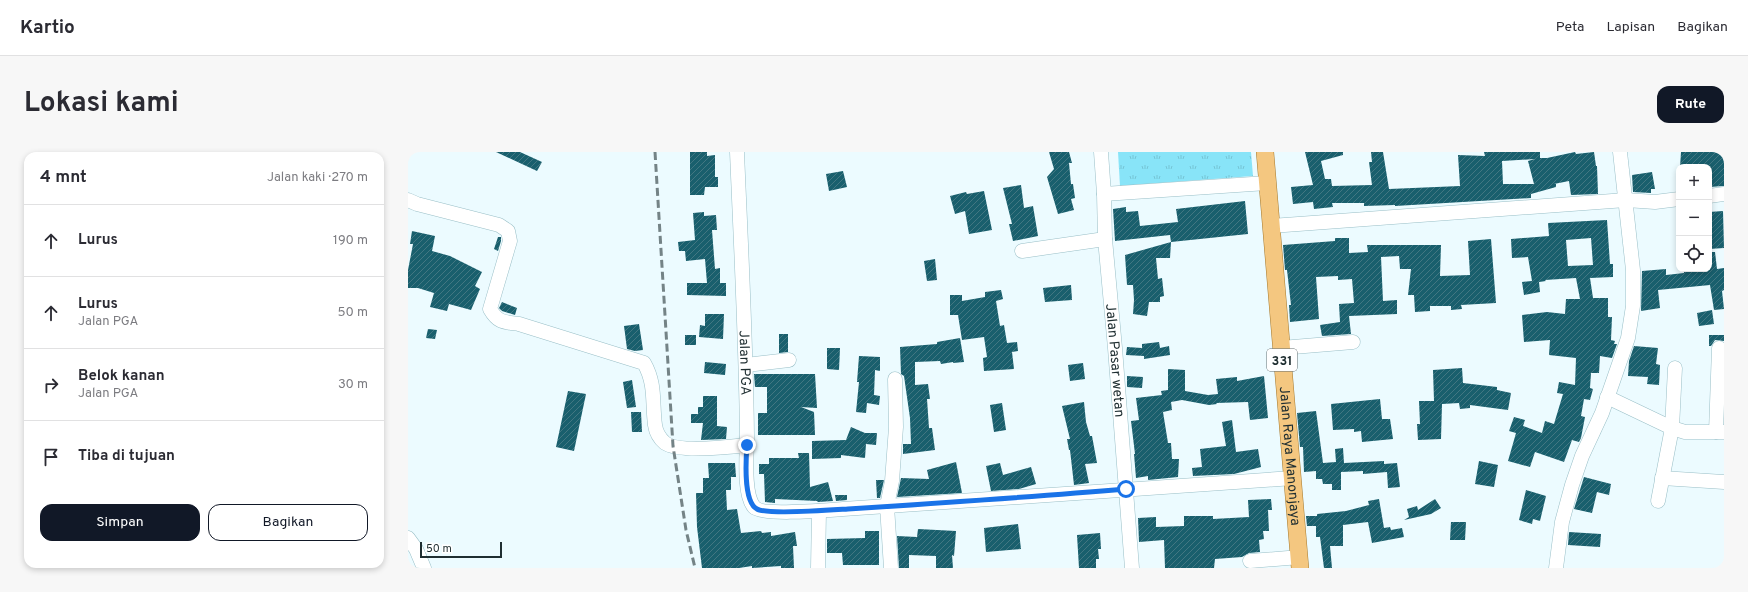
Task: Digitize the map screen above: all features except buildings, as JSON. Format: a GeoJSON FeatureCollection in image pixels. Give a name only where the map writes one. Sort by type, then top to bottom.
{"type":"FeatureCollection","features":[{"type":"Feature","properties":{"kind":"main road","name":"Jalan Raya Manonjaya"},"geometry":{"type":"LineString","coordinates":[[1264,152],[1300,563]]}},
{"type":"Feature","properties":{"kind":"street","name":"Jalan PGA"},"geometry":{"type":"LineString","coordinates":[[737,152],[746,365],[746,472],[749,497],[752,505],[757,509],[770,512],[819,511]]}},
{"type":"Feature","properties":{"kind":"street","name":"Jalan Pasar wetan"},"geometry":{"type":"LineString","coordinates":[[1100,152],[1104,194],[1105,239],[1132,568]]}},
{"type":"Feature","properties":{"kind":"street"},"geometry":{"type":"LineString","coordinates":[[1556,568],[1562,522],[1572,485],[1582,456],[1607,397],[1628,338],[1633,306],[1633,270],[1620,152]]}},
{"type":"Feature","properties":{"kind":"street"},"geometry":{"type":"LineString","coordinates":[[1104,194],[1267,183]]}},
{"type":"Feature","properties":{"kind":"street"},"geometry":{"type":"LineString","coordinates":[[1712,196],[1724,194]]}},
{"type":"Feature","properties":{"kind":"street"},"geometry":{"type":"LineString","coordinates":[[1271,226],[1626,200],[1655,202],[1676,199]]}},
{"type":"Feature","properties":{"kind":"street"},"geometry":{"type":"LineString","coordinates":[[408,200],[417,204],[499,225],[508,231],[510,241],[490,309],[494,316],[499,321],[519,324],[644,363],[651,374],[651,384],[654,392],[655,425],[658,436],[666,443],[673,446],[711,448],[747,445]]}},
{"type":"Feature","properties":{"kind":"street"},"geometry":{"type":"LineString","coordinates":[[1022,251],[1105,239]]}},
{"type":"Feature","properties":{"kind":"street"},"geometry":{"type":"LineString","coordinates":[[1281,348],[1353,342]]}},
{"type":"Feature","properties":{"kind":"street"},"geometry":{"type":"LineString","coordinates":[[1607,397],[1672,428],[1685,432],[1720,432],[1719,348]]}},
{"type":"Feature","properties":{"kind":"street"},"geometry":{"type":"LineString","coordinates":[[746,365],[789,360]]}},
{"type":"Feature","properties":{"kind":"street"},"geometry":{"type":"LineString","coordinates":[[1658,501],[1672,428],[1675,368]]}},
{"type":"Feature","properties":{"kind":"street"},"geometry":{"type":"LineString","coordinates":[[891,568],[887,506],[892,481],[896,427],[895,379]]}},
{"type":"Feature","properties":{"kind":"street"},"geometry":{"type":"LineString","coordinates":[[818,568],[819,511],[970,502],[1126,489],[1293,478]]}},
{"type":"Feature","properties":{"kind":"street"},"geometry":{"type":"LineString","coordinates":[[1662,478],[1724,482]]}},
{"type":"Feature","properties":{"kind":"street"},"geometry":{"type":"LineString","coordinates":[[408,538],[416,549],[424,568]]}},
{"type":"Feature","properties":{"kind":"street"},"geometry":{"type":"LineString","coordinates":[[1250,561],[1300,563]]}},
{"type":"Feature","properties":{"kind":"green space"},"geometry":{"type":"Polygon","coordinates":[[[1118,152],[1251,152],[1253,176],[1120,186],[1118,152]]]}},
{"type":"Feature","properties":{"kind":"railway"},"geometry":{"type":"LineString","coordinates":[[655,152],[673,446],[686,530],[695,568]]}},
{"type":"Feature","properties":{"kind":"route"},"geometry":{"type":"LineString","coordinates":[[747,445],[746,472],[749,497],[752,505],[757,509],[770,512],[819,511],[970,502],[1126,489]]}}]}
